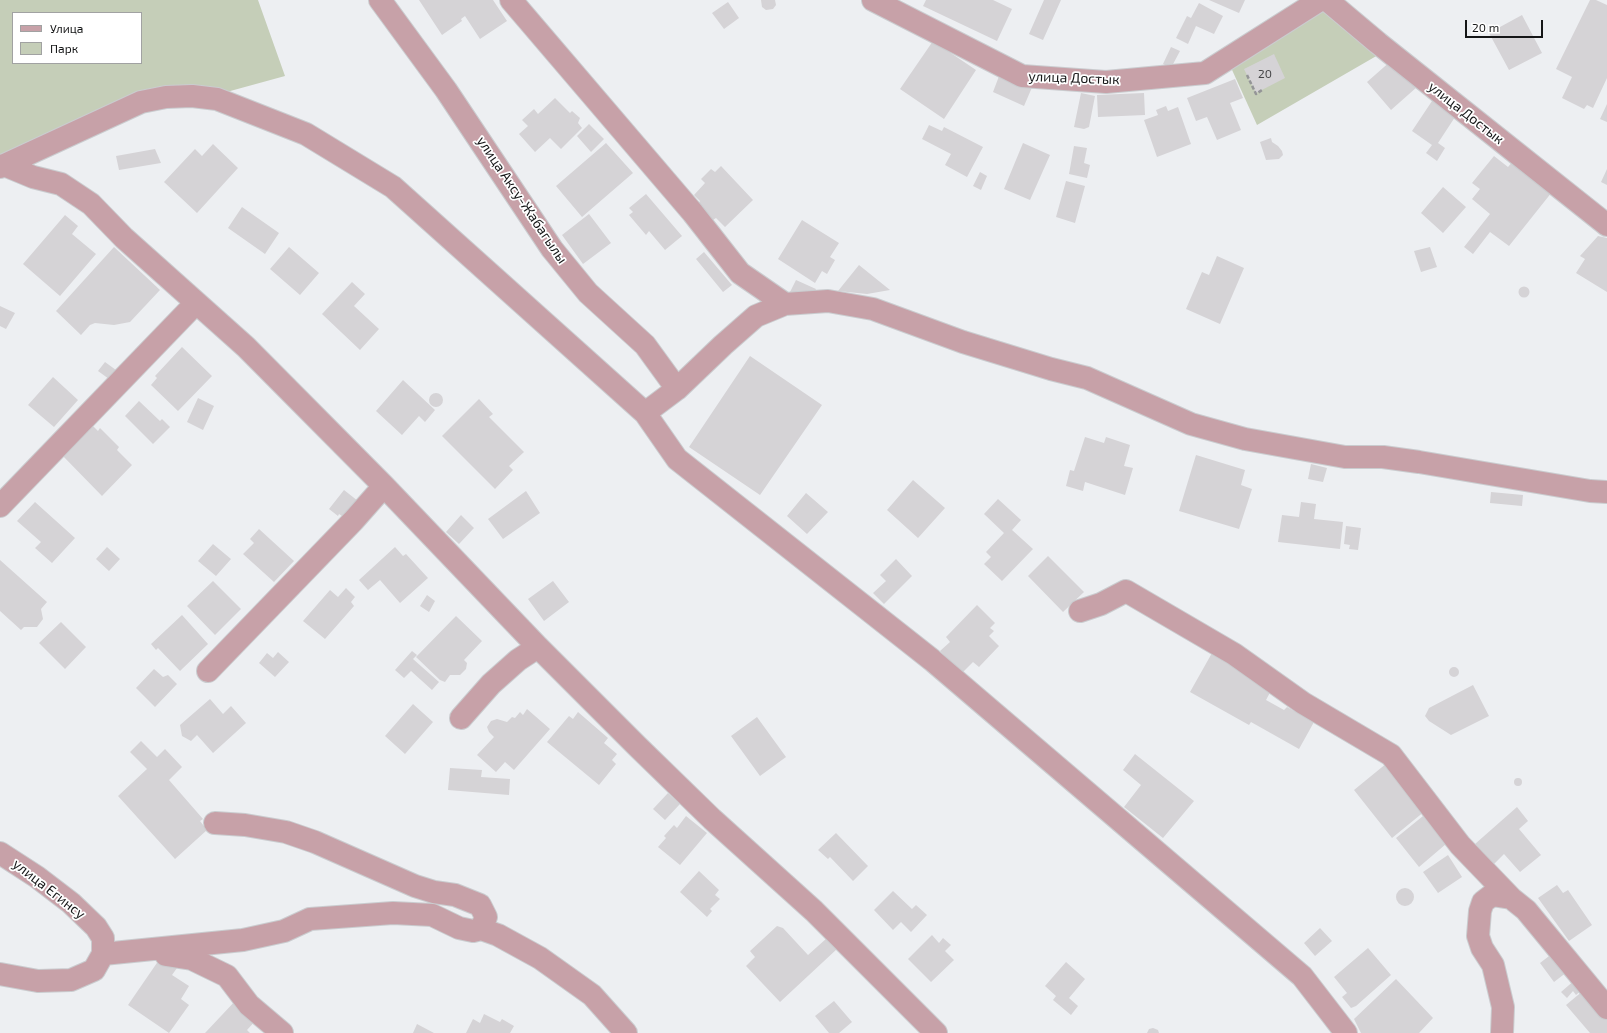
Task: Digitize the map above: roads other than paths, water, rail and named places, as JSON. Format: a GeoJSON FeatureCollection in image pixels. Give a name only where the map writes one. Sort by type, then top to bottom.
{"type":"FeatureCollection","features":[{"type":"Feature","properties":{"kind":"street","name":"улица Аксу-Жабагылы"},"geometry":{"type":"LineString","coordinates":[[380,0],[446,90],[552,249],[588,293],[645,345],[677,389]]}},
{"type":"Feature","properties":{"kind":"street"},"geometry":{"type":"LineString","coordinates":[[511,0],[693,214],[740,273],[755,300],[756,316]]}},
{"type":"Feature","properties":{"kind":"street","name":"улица Достык"},"geometry":{"type":"LineString","coordinates":[[873,0],[1022,76],[1106,82],[1206,73],[1253,53],[1320,0]]}},
{"type":"Feature","properties":{"kind":"street","name":"улица Достык"},"geometry":{"type":"LineString","coordinates":[[1327,0],[1378,43],[1607,225]]}},
{"type":"Feature","properties":{"kind":"street"},"geometry":{"type":"LineString","coordinates":[[2,166],[141,102],[166,97],[192,96],[217,99],[306,134],[393,188],[644,413],[677,459],[932,660],[1290,965],[1302,976],[1346,1033]]}},
{"type":"Feature","properties":{"kind":"street"},"geometry":{"type":"LineString","coordinates":[[2,166],[61,184],[91,204],[124,238],[246,347],[384,486],[538,647],[712,819],[814,911],[936,1033]]}},
{"type":"Feature","properties":{"kind":"street"},"geometry":{"type":"LineString","coordinates":[[740,273],[785,304]]}},
{"type":"Feature","properties":{"kind":"street"},"geometry":{"type":"LineString","coordinates":[[644,413],[677,389],[756,316],[785,304],[828,301],[873,309],[963,342],[1051,369],[1087,378],[1191,424],[1245,439],[1345,456],[1383,457],[1419,462],[1590,491],[1607,492]]}},
{"type":"Feature","properties":{"kind":"street"},"geometry":{"type":"LineString","coordinates":[[0,506],[196,303]]}},
{"type":"Feature","properties":{"kind":"street"},"geometry":{"type":"LineString","coordinates":[[208,671],[384,486]]}},
{"type":"Feature","properties":{"kind":"street"},"geometry":{"type":"LineString","coordinates":[[1080,611],[1101,604],[1126,591],[1234,654],[1303,703],[1391,755],[1460,845],[1511,898],[1526,910],[1607,1008]]}},
{"type":"Feature","properties":{"kind":"street"},"geometry":{"type":"LineString","coordinates":[[461,718],[491,684],[518,660],[538,647]]}},
{"type":"Feature","properties":{"kind":"street"},"geometry":{"type":"LineString","coordinates":[[215,823],[245,824],[286,832],[315,842],[415,886],[434,892],[455,895],[480,905],[486,917],[481,929]]}},
{"type":"Feature","properties":{"kind":"street","name":"улица Егинсу"},"geometry":{"type":"LineString","coordinates":[[0,853],[37,877],[71,903],[96,927],[103,938],[103,954]]}},
{"type":"Feature","properties":{"kind":"street"},"geometry":{"type":"LineString","coordinates":[[1475,861],[1480,911],[1478,936],[1482,948],[1493,965],[1503,1007],[1502,1033]]}},
{"type":"Feature","properties":{"kind":"street"},"geometry":{"type":"LineString","coordinates":[[1480,911],[1483,902],[1492,895],[1511,898]]}},
{"type":"Feature","properties":{"kind":"street"},"geometry":{"type":"LineString","coordinates":[[0,974],[38,981],[71,980],[94,970],[103,954],[127,950],[226,942],[284,930],[310,919],[354,914],[392,913],[432,915],[459,928],[473,931],[481,929],[498,935],[540,958],[592,994],[626,1033]]}},
{"type":"Feature","properties":{"kind":"street"},"geometry":{"type":"LineString","coordinates":[[226,942],[217,957],[227,976],[249,1006],[282,1033]]}},
{"type":"Feature","properties":{"kind":"street"},"geometry":{"type":"LineString","coordinates":[[127,950],[192,959],[227,976]]}}]}
